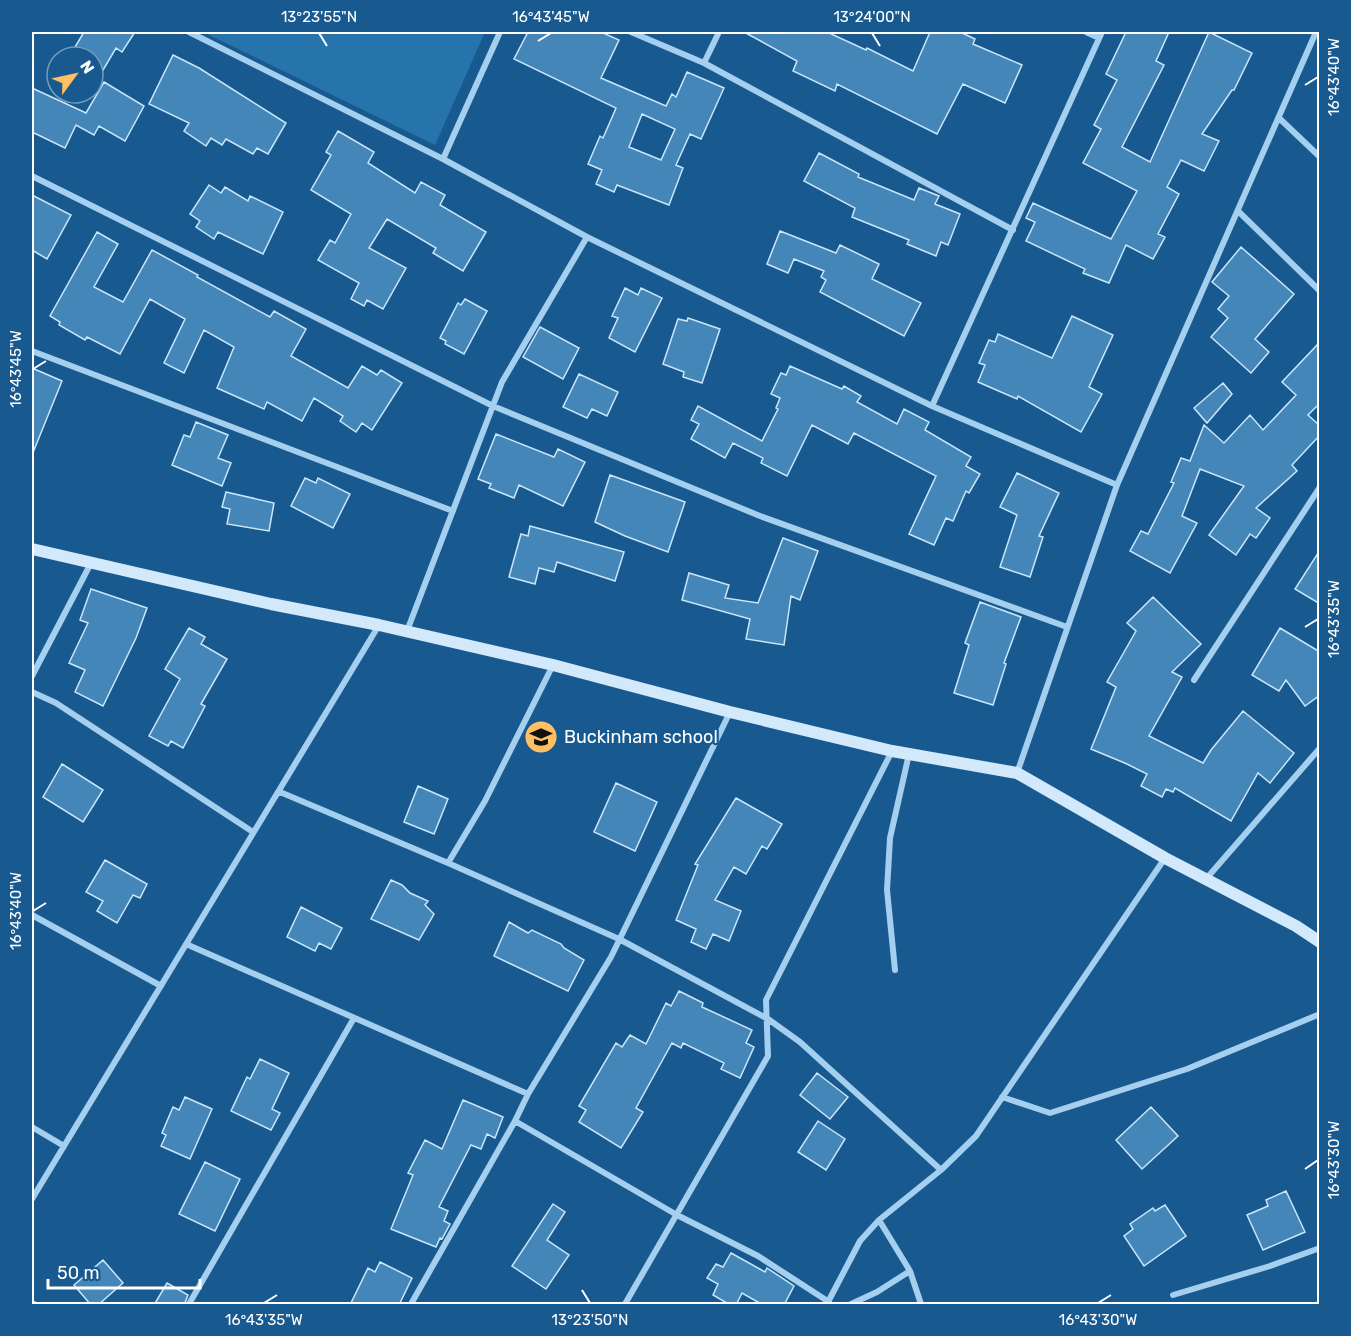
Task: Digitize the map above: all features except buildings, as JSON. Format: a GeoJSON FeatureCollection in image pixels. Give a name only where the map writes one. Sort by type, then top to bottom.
{"type":"FeatureCollection","features":[{"type":"Feature","properties":{"kind":"street"},"geometry":{"type":"LineString","coordinates":[[189,32],[443,159],[587,237],[932,406],[1117,485]]}},
{"type":"Feature","properties":{"kind":"street"},"geometry":{"type":"LineString","coordinates":[[443,159],[500,32]]}},
{"type":"Feature","properties":{"kind":"street"},"geometry":{"type":"LineString","coordinates":[[631,32],[704,63],[1013,230]]}},
{"type":"Feature","properties":{"kind":"street"},"geometry":{"type":"LineString","coordinates":[[704,63],[718,32]]}},
{"type":"Feature","properties":{"kind":"street"},"geometry":{"type":"LineString","coordinates":[[932,406],[1101,35],[1086,32]]}},
{"type":"Feature","properties":{"kind":"street"},"geometry":{"type":"LineString","coordinates":[[1017,773],[1117,485],[1317,32]]}},
{"type":"Feature","properties":{"kind":"street"},"geometry":{"type":"LineString","coordinates":[[1279,118],[1320,157]]}},
{"type":"Feature","properties":{"kind":"street"},"geometry":{"type":"LineString","coordinates":[[32,176],[493,406],[760,516],[1067,627]]}},
{"type":"Feature","properties":{"kind":"street"},"geometry":{"type":"LineString","coordinates":[[1238,212],[1320,291]]}},
{"type":"Feature","properties":{"kind":"street"},"geometry":{"type":"LineString","coordinates":[[407,631],[502,382],[587,237]]}},
{"type":"Feature","properties":{"kind":"street"},"geometry":{"type":"LineString","coordinates":[[32,351],[453,512]]}},
{"type":"Feature","properties":{"kind":"street"},"geometry":{"type":"LineString","coordinates":[[1194,680],[1320,487]]}},
{"type":"Feature","properties":{"kind":"street"},"geometry":{"type":"LineString","coordinates":[[32,549],[553,665],[730,712],[892,751],[1017,773],[1165,858],[1296,926],[1320,942]]}},
{"type":"Feature","properties":{"kind":"street"},"geometry":{"type":"LineString","coordinates":[[32,676],[91,563]]}},
{"type":"Feature","properties":{"kind":"street"},"geometry":{"type":"LineString","coordinates":[[32,1199],[379,625]]}},
{"type":"Feature","properties":{"kind":"street"},"geometry":{"type":"LineString","coordinates":[[448,863],[485,801],[553,665]]}},
{"type":"Feature","properties":{"kind":"street"},"geometry":{"type":"LineString","coordinates":[[32,692],[56,703],[253,832]]}},
{"type":"Feature","properties":{"kind":"street"},"geometry":{"type":"LineString","coordinates":[[411,1305],[528,1094],[619,939],[730,712]]}},
{"type":"Feature","properties":{"kind":"street"},"geometry":{"type":"LineString","coordinates":[[1206,879],[1320,748]]}},
{"type":"Feature","properties":{"kind":"street"},"geometry":{"type":"LineString","coordinates":[[625,1305],[768,1056],[766,1000],[892,751]]}},
{"type":"Feature","properties":{"kind":"street"},"geometry":{"type":"LineString","coordinates":[[895,970],[887,890],[890,838],[909,754]]}},
{"type":"Feature","properties":{"kind":"street"},"geometry":{"type":"LineString","coordinates":[[280,792],[619,939],[768,1019],[800,1042],[941,1170]]}},
{"type":"Feature","properties":{"kind":"street"},"geometry":{"type":"LineString","coordinates":[[515,1121],[677,1215],[758,1256],[828,1303],[860,1241],[879,1220],[941,1170],[976,1136],[1165,858]]}},
{"type":"Feature","properties":{"kind":"street"},"geometry":{"type":"LineString","coordinates":[[32,915],[161,986]]}},
{"type":"Feature","properties":{"kind":"street"},"geometry":{"type":"LineString","coordinates":[[186,944],[528,1094]]}},
{"type":"Feature","properties":{"kind":"street"},"geometry":{"type":"LineString","coordinates":[[1002,1096],[1050,1113],[1187,1069],[1320,1014]]}},
{"type":"Feature","properties":{"kind":"street"},"geometry":{"type":"LineString","coordinates":[[189,1305],[354,1018]]}},
{"type":"Feature","properties":{"kind":"street"},"geometry":{"type":"LineString","coordinates":[[32,1127],[64,1146]]}},
{"type":"Feature","properties":{"kind":"street"},"geometry":{"type":"LineString","coordinates":[[879,1220],[910,1270],[921,1305]]}},
{"type":"Feature","properties":{"kind":"street"},"geometry":{"type":"LineString","coordinates":[[1173,1295],[1270,1266],[1320,1248]]}},
{"type":"Feature","properties":{"kind":"street"},"geometry":{"type":"LineString","coordinates":[[851,1305],[877,1293],[910,1270]]}},
{"type":"Feature","properties":{"kind":"shaded area"},"geometry":{"type":"Polygon","coordinates":[[[203,32],[485,32],[435,145],[203,32]]]}},
{"type":"Feature","properties":{"kind":"place","name":"Buckinham school"},"geometry":{"type":"Point","coordinates":[541,737]}}]}
